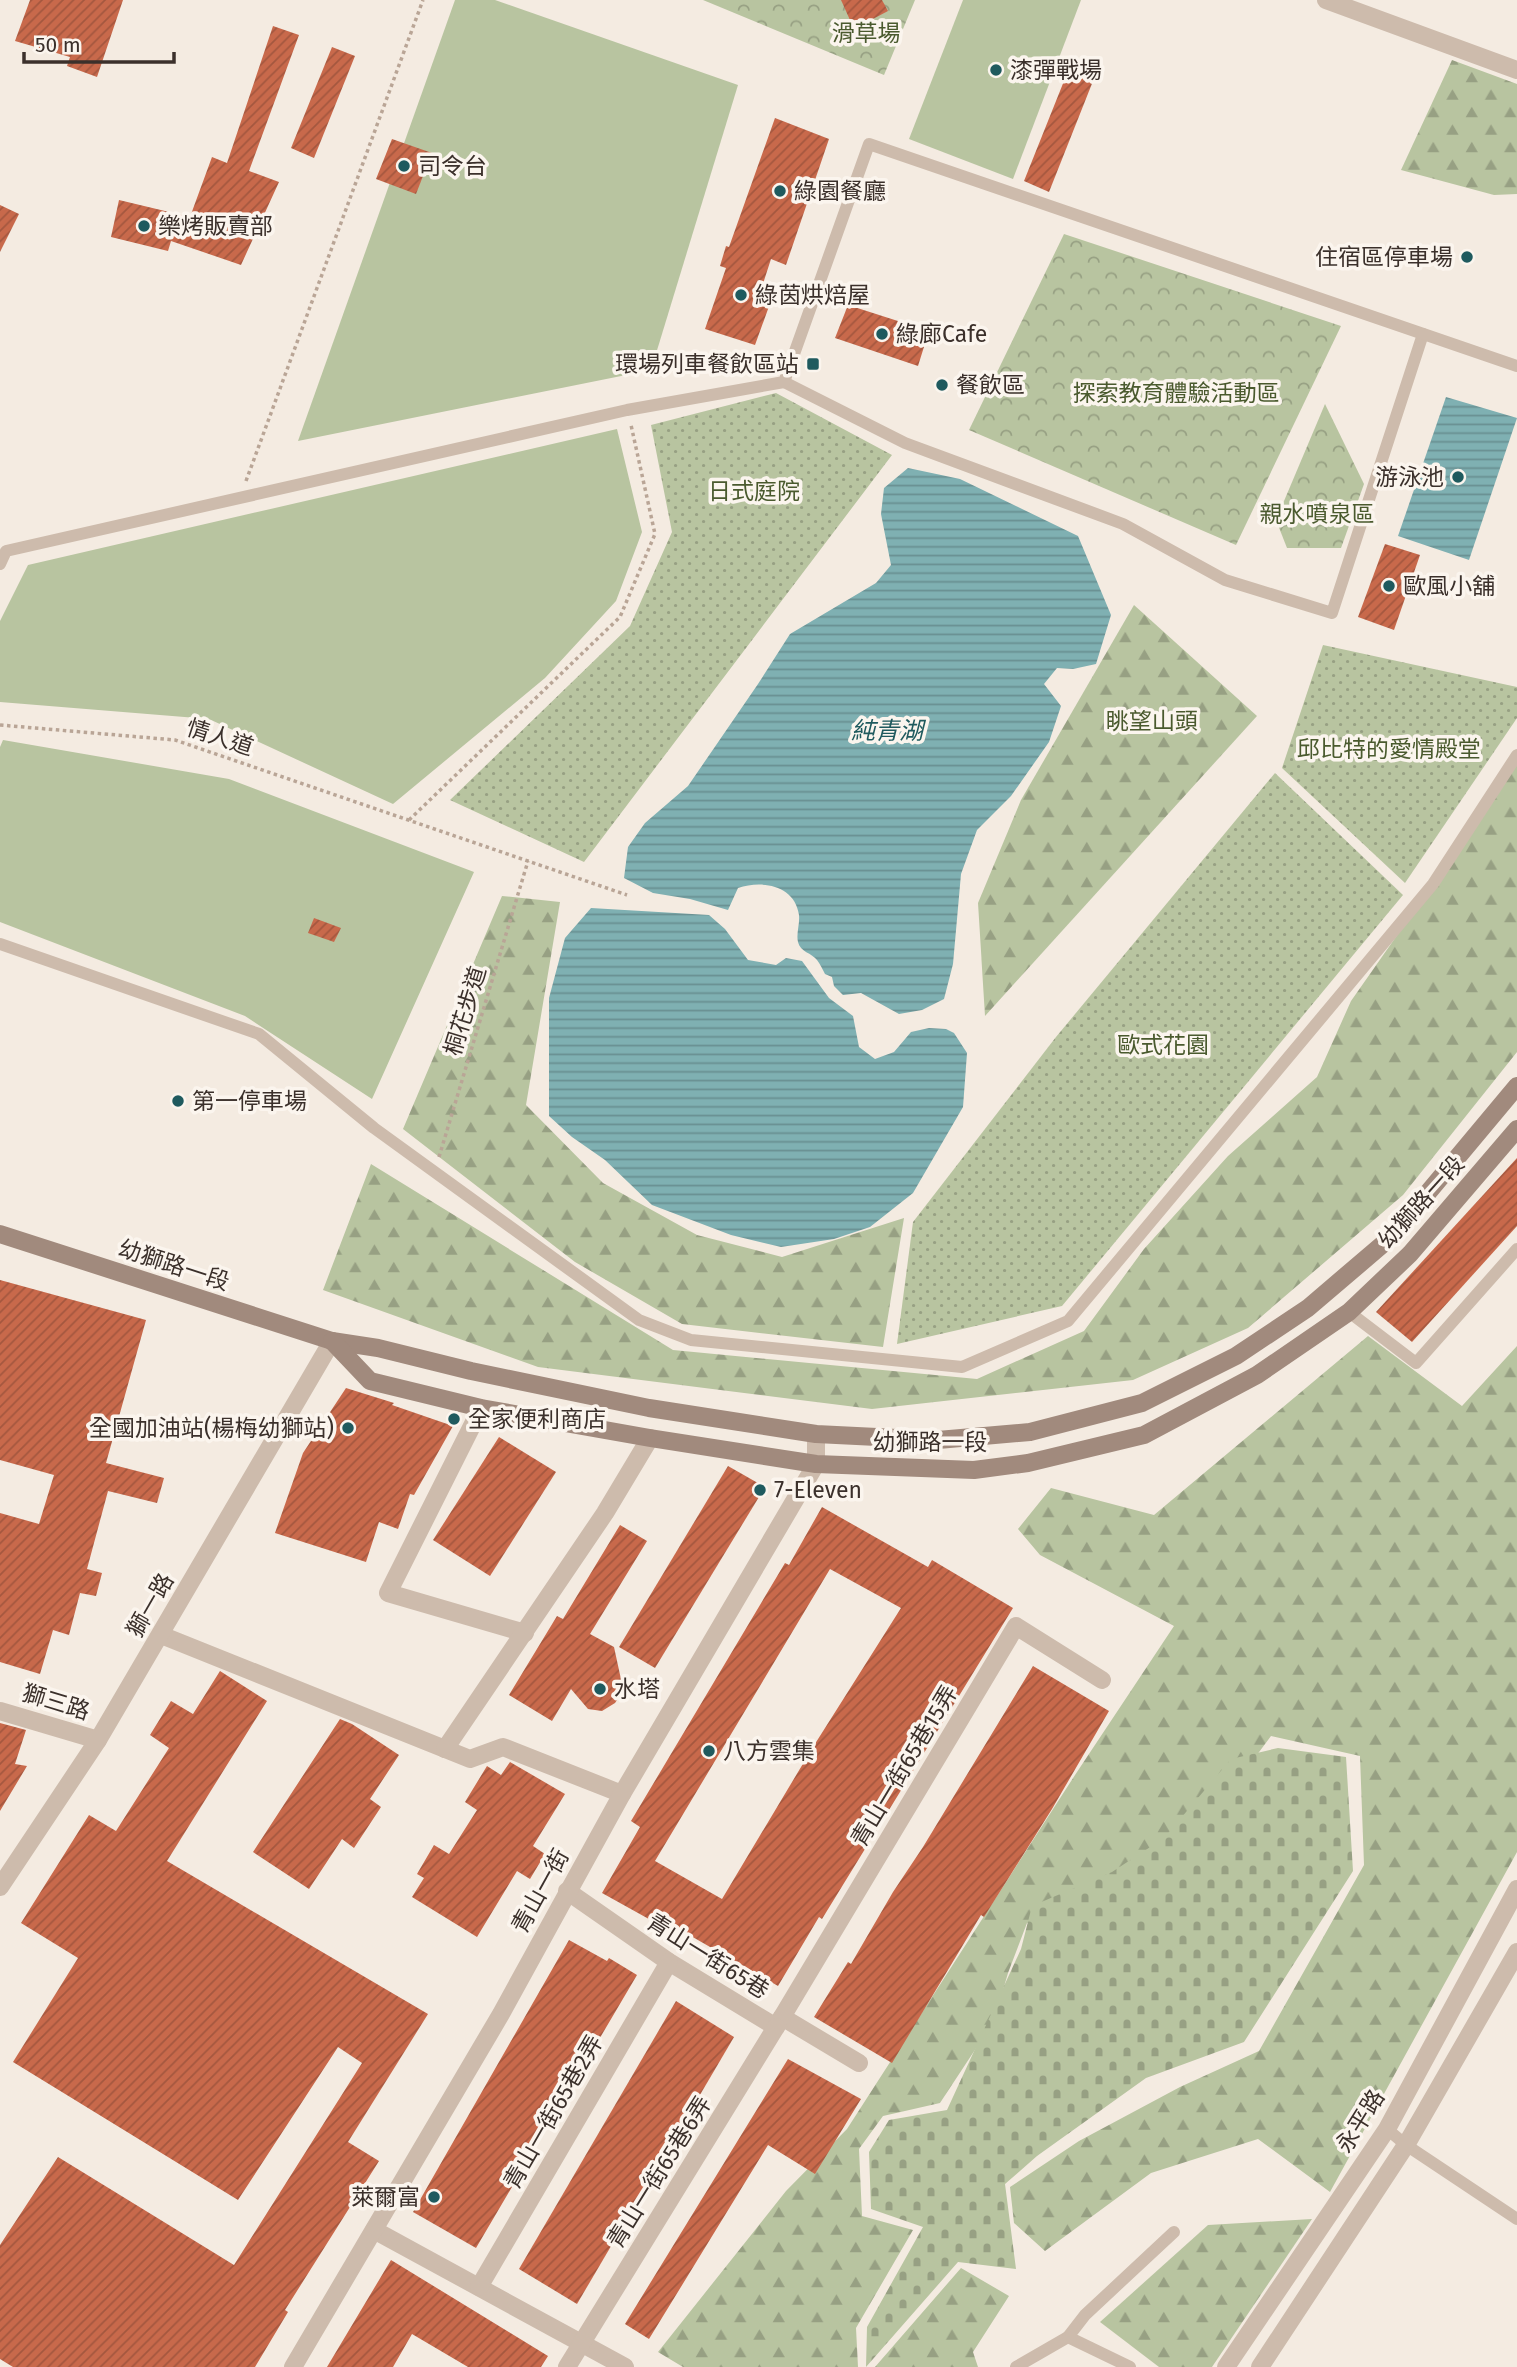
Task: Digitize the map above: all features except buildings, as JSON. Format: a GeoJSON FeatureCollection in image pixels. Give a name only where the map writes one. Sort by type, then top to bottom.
{"type":"FeatureCollection","features":[{"type":"Feature","properties":{"kind":"street"},"geometry":{"type":"LineString","coordinates":[[1326,0],[1517,71]]}},
{"type":"Feature","properties":{"kind":"street","name":"幼獅路一段"},"geometry":{"type":"LineString","coordinates":[[0,1234],[332,1341],[378,1348],[471,1371],[649,1408],[816,1434],[938,1440],[1030,1432],[1142,1403],[1236,1356],[1318,1299],[1390,1238],[1517,1086]]}},
{"type":"Feature","properties":{"kind":"street","name":"幼獅路一段"},"geometry":{"type":"LineString","coordinates":[[332,1341],[370,1381],[481,1408],[650,1438],[816,1464],[974,1470],[1028,1463],[1144,1435],[1257,1375],[1349,1312],[1410,1254],[1517,1129]]}},
{"type":"Feature","properties":{"kind":"street","name":"獅一路"},"geometry":{"type":"LineString","coordinates":[[0,1887],[98,1740],[332,1341]]}},
{"type":"Feature","properties":{"kind":"street"},"geometry":{"type":"LineString","coordinates":[[481,1408],[388,1594],[525,1633]]}},
{"type":"Feature","properties":{"kind":"street"},"geometry":{"type":"LineString","coordinates":[[816,1434],[816,1464]]}},
{"type":"Feature","properties":{"kind":"street"},"geometry":{"type":"LineString","coordinates":[[445,1749],[605,1513],[650,1438]]}},
{"type":"Feature","properties":{"kind":"street","name":"青山一街"},"geometry":{"type":"LineString","coordinates":[[293,2367],[501,2014],[622,1794],[816,1464]]}},
{"type":"Feature","properties":{"kind":"street","name":"青山一街65巷15弄"},"geometry":{"type":"LineString","coordinates":[[779,2022],[1016,1626],[1102,1680]]}},
{"type":"Feature","properties":{"kind":"street"},"geometry":{"type":"LineString","coordinates":[[161,1636],[470,1759],[503,1746],[622,1794]]}},
{"type":"Feature","properties":{"kind":"street","name":"獅三路"},"geometry":{"type":"LineString","coordinates":[[0,1711],[98,1740]]}},
{"type":"Feature","properties":{"kind":"street","name":"永平路"},"geometry":{"type":"LineString","coordinates":[[1226,2367],[1387,2129],[1517,1889]]}},
{"type":"Feature","properties":{"kind":"street","name":"青山一街65巷"},"geometry":{"type":"LineString","coordinates":[[567,1891],[669,1962],[859,2063]]}},
{"type":"Feature","properties":{"kind":"street"},"geometry":{"type":"LineString","coordinates":[[1260,2367],[1406,2145],[1517,1952]]}},
{"type":"Feature","properties":{"kind":"street","name":"青山一街65巷2弄"},"geometry":{"type":"LineString","coordinates":[[479,2287],[669,1962]]}},
{"type":"Feature","properties":{"kind":"street","name":"青山一街65巷6弄"},"geometry":{"type":"LineString","coordinates":[[567,2367],[779,2022]]}},
{"type":"Feature","properties":{"kind":"street"},"geometry":{"type":"LineString","coordinates":[[374,2230],[625,2367]]}},
{"type":"Feature","properties":{"kind":"lane"},"geometry":{"type":"LineString","coordinates":[[784,382],[870,144],[1517,366]]}},
{"type":"Feature","properties":{"kind":"lane"},"geometry":{"type":"LineString","coordinates":[[0,564],[6,551],[627,410],[784,382],[905,443],[1123,524],[1225,580],[1332,613],[1423,334]]}},
{"type":"Feature","properties":{"kind":"lane"},"geometry":{"type":"LineString","coordinates":[[0,944],[258,1034],[374,1128],[639,1320],[691,1340],[962,1367],[1068,1321],[1433,884],[1517,755]]}},
{"type":"Feature","properties":{"kind":"lane"},"geometry":{"type":"LineString","coordinates":[[1349,1312],[1416,1363],[1517,1249]]}},
{"type":"Feature","properties":{"kind":"lane"},"geometry":{"type":"LineString","coordinates":[[1387,2129],[1406,2145],[1517,2219]]}},
{"type":"Feature","properties":{"kind":"lane"},"geometry":{"type":"LineString","coordinates":[[1016,2367],[1068,2337],[1085,2315],[1174,2232]]}},
{"type":"Feature","properties":{"kind":"lane"},"geometry":{"type":"LineString","coordinates":[[1068,2337],[1130,2367]]}},
{"type":"Feature","properties":{"kind":"path"},"geometry":{"type":"LineString","coordinates":[[239,498],[423,0]]}},
{"type":"Feature","properties":{"kind":"path"},"geometry":{"type":"LineString","coordinates":[[409,820],[620,617],[655,534],[627,410]]}},
{"type":"Feature","properties":{"kind":"path","name":"情人道"},"geometry":{"type":"LineString","coordinates":[[0,725],[175,740],[627,895]]}},
{"type":"Feature","properties":{"kind":"path","name":"桐花步道"},"geometry":{"type":"LineString","coordinates":[[435,1172],[528,861]]}},
{"type":"Feature","properties":{"kind":"green space"},"geometry":{"type":"Polygon","coordinates":[[[455,0],[495,0],[738,85],[651,370],[298,441],[455,0]]]}},
{"type":"Feature","properties":{"kind":"green space","name":"滑草場"},"geometry":{"type":"Polygon","coordinates":[[[703,0],[915,0],[884,75],[703,0]]]}},
{"type":"Feature","properties":{"kind":"green space","name":"漆彈戰場"},"geometry":{"type":"Polygon","coordinates":[[[963,0],[1081,0],[1013,179],[909,139],[963,0]]]}},
{"type":"Feature","properties":{"kind":"green space"},"geometry":{"type":"Polygon","coordinates":[[[1452,60],[1517,84],[1517,194],[1494,195],[1401,170],[1452,60]]]}},
{"type":"Feature","properties":{"kind":"green space","name":"探索教育體驗活動區"},"geometry":{"type":"Polygon","coordinates":[[[1064,234],[1341,326],[1236,545],[969,430],[1064,234]]]}},
{"type":"Feature","properties":{"kind":"green space","name":"日式庭院"},"geometry":{"type":"Polygon","coordinates":[[[776,393],[892,455],[584,862],[450,800],[630,626],[672,532],[651,425],[776,393]]]}},
{"type":"Feature","properties":{"kind":"green space","name":"親水噴泉區"},"geometry":{"type":"Polygon","coordinates":[[[1325,404],[1364,484],[1341,548],[1287,548],[1276,520],[1325,404]]]}},
{"type":"Feature","properties":{"kind":"green space"},"geometry":{"type":"Polygon","coordinates":[[[617,429],[642,532],[616,601],[545,678],[393,804],[209,719],[0,702],[0,621],[28,565],[617,429]]]}},
{"type":"Feature","properties":{"kind":"green space","name":"眺望山頭"},"geometry":{"type":"Polygon","coordinates":[[[1134,605],[1257,716],[985,1016],[978,903],[1021,800],[1134,605]]]}},
{"type":"Feature","properties":{"kind":"green space","name":"邱比特的愛情殿堂"},"geometry":{"type":"Polygon","coordinates":[[[1323,645],[1517,687],[1517,718],[1405,883],[1282,768],[1323,645]]]}},
{"type":"Feature","properties":{"kind":"green space"},"geometry":{"type":"Polygon","coordinates":[[[3,740],[229,779],[474,872],[372,1099],[245,1016],[0,922],[0,747],[3,740]]]}},
{"type":"Feature","properties":{"kind":"green space"},"geometry":{"type":"Polygon","coordinates":[[[1517,764],[1517,1052],[1403,1195],[1248,1328],[1133,1380],[872,1409],[538,1367],[323,1290],[371,1164],[673,1350],[977,1379],[1084,1331],[1144,1249],[1228,1156],[1317,1077],[1351,1001],[1517,764]]]}},
{"type":"Feature","properties":{"kind":"green space","name":"歐式花園"},"geometry":{"type":"Polygon","coordinates":[[[1275,773],[1403,895],[1062,1306],[897,1344],[913,1222],[1056,1037],[1275,773]]]}},
{"type":"Feature","properties":{"kind":"green space"},"geometry":{"type":"Polygon","coordinates":[[[502,896],[560,902],[526,1105],[603,1183],[697,1235],[782,1257],[904,1218],[883,1347],[682,1324],[575,1262],[403,1129],[502,896]]]}},
{"type":"Feature","properties":{"kind":"green space"},"geometry":{"type":"Polygon","coordinates":[[[1368,1336],[1462,1406],[1517,1346],[1517,1852],[1330,2192],[1258,2139],[1151,2173],[1045,2251],[1014,2223],[1010,2187],[1079,2141],[1180,2087],[1259,2051],[1364,1865],[1360,1756],[1271,1736],[1216,1810],[1094,1903],[1027,1923],[994,2021],[940,2103],[883,2116],[859,2149],[862,2216],[913,2230],[856,2328],[858,2367],[683,2367],[658,2352],[786,2191],[847,2129],[1174,1626],[1040,1555],[1018,1529],[1051,1488],[1154,1515],[1368,1336]]]}},
{"type":"Feature","properties":{"kind":"green space"},"geometry":{"type":"Polygon","coordinates":[[[1278,1748],[1346,1757],[1353,1871],[1244,2042],[1146,2078],[1037,2156],[1005,2184],[1016,2269],[958,2262],[866,2367],[867,2327],[923,2227],[871,2209],[869,2152],[889,2120],[947,2110],[1021,1949],[1032,1906],[1112,1872],[1164,1838],[1231,1759],[1278,1748]]]}},
{"type":"Feature","properties":{"kind":"green space"},"geometry":{"type":"Polygon","coordinates":[[[1312,2219],[1212,2367],[1159,2367],[1100,2322],[1208,2225],[1312,2219]]]}},
{"type":"Feature","properties":{"kind":"green space"},"geometry":{"type":"Polygon","coordinates":[[[961,2268],[1009,2296],[973,2352],[978,2367],[875,2367],[961,2268]]]}},
{"type":"Feature","properties":{"kind":"water","name":"游泳池"},"geometry":{"type":"Polygon","coordinates":[[[1446,397],[1517,418],[1469,560],[1398,536],[1446,397]]]}},
{"type":"Feature","properties":{"kind":"water","name":"純青湖"},"geometry":{"type":"Polygon","coordinates":[[[908,468],[960,479],[1078,536],[1111,615],[1096,664],[1073,669],[1057,668],[1044,684],[1061,706],[1049,742],[1011,796],[977,830],[961,874],[953,964],[944,999],[922,1010],[899,1014],[861,993],[843,995],[834,986],[832,977],[825,974],[817,960],[799,945],[799,915],[796,905],[791,897],[776,887],[757,885],[738,888],[728,910],[690,899],[653,893],[624,878],[628,847],[645,823],[688,786],[790,634],[876,583],[891,565],[881,514],[884,488],[908,468]]]}},
{"type":"Feature","properties":{"kind":"water"},"geometry":{"type":"Polygon","coordinates":[[[591,908],[709,915],[725,929],[748,960],[776,965],[786,958],[802,961],[829,998],[853,1016],[859,1047],[875,1059],[894,1052],[911,1032],[929,1028],[946,1029],[954,1033],[967,1053],[963,1107],[913,1193],[870,1227],[834,1239],[781,1247],[731,1235],[652,1205],[605,1160],[572,1137],[549,1116],[549,998],[565,938],[591,908]]]}},
{"type":"Feature","properties":{"kind":"place","name":"漆彈戰場"},"geometry":{"type":"Point","coordinates":[996,70]}},
{"type":"Feature","properties":{"kind":"place","name":"司令台"},"geometry":{"type":"Point","coordinates":[404,166]}},
{"type":"Feature","properties":{"kind":"place","name":"綠園餐廳"},"geometry":{"type":"Point","coordinates":[780,191]}},
{"type":"Feature","properties":{"kind":"place","name":"樂烤販賣部"},"geometry":{"type":"Point","coordinates":[144,226]}},
{"type":"Feature","properties":{"kind":"place","name":"住宿區停車場"},"geometry":{"type":"Point","coordinates":[1467,257]}},
{"type":"Feature","properties":{"kind":"place","name":"綠茵烘焙屋"},"geometry":{"type":"Point","coordinates":[741,295]}},
{"type":"Feature","properties":{"kind":"place","name":"綠廊Cafe"},"geometry":{"type":"Point","coordinates":[882,334]}},
{"type":"Feature","properties":{"kind":"place","name":"環場列車餐飲區站"},"geometry":{"type":"Point","coordinates":[813,364]}},
{"type":"Feature","properties":{"kind":"place","name":"餐飲區"},"geometry":{"type":"Point","coordinates":[942,385]}},
{"type":"Feature","properties":{"kind":"place","name":"游泳池"},"geometry":{"type":"Point","coordinates":[1458,477]}},
{"type":"Feature","properties":{"kind":"place","name":"歐風小舖"},"geometry":{"type":"Point","coordinates":[1389,586]}},
{"type":"Feature","properties":{"kind":"place","name":"第一停車場"},"geometry":{"type":"Point","coordinates":[178,1101]}},
{"type":"Feature","properties":{"kind":"place","name":"全家便利商店"},"geometry":{"type":"Point","coordinates":[454,1419]}},
{"type":"Feature","properties":{"kind":"place","name":"全國加油站(楊梅幼獅站)"},"geometry":{"type":"Point","coordinates":[348,1428]}},
{"type":"Feature","properties":{"kind":"place","name":"7-Eleven"},"geometry":{"type":"Point","coordinates":[760,1490]}},
{"type":"Feature","properties":{"kind":"place","name":"水塔"},"geometry":{"type":"Point","coordinates":[600,1689]}},
{"type":"Feature","properties":{"kind":"place","name":"八方雲集"},"geometry":{"type":"Point","coordinates":[709,1751]}},
{"type":"Feature","properties":{"kind":"place","name":"萊爾富"},"geometry":{"type":"Point","coordinates":[434,2197]}}]}
